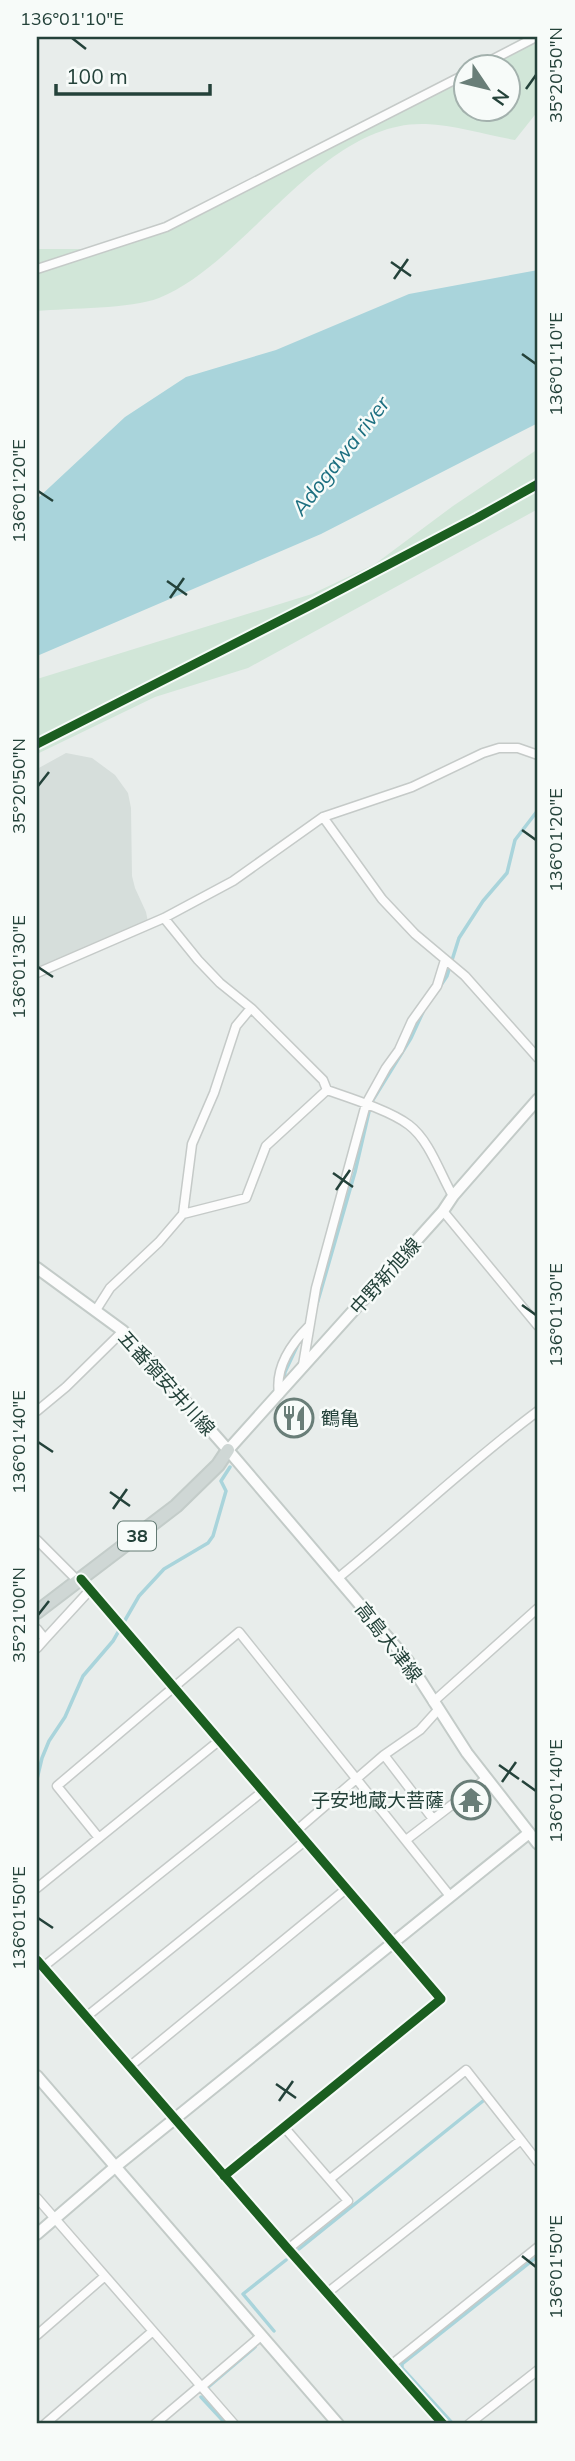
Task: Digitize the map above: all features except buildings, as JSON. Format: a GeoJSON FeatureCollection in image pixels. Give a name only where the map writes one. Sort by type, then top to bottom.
{"type":"FeatureCollection","features":[{"type":"Feature","properties":{"kind":"main road","name":"中野新旭線"},"geometry":{"type":"LineString","coordinates":[[228,1450],[443,1211],[538,1099]]}},
{"type":"Feature","properties":{"kind":"main road","name":"五番領安井川線"},"geometry":{"type":"LineString","coordinates":[[37,1268],[123,1332],[228,1450]]}},
{"type":"Feature","properties":{"kind":"main road","name":"高島大津線"},"geometry":{"type":"LineString","coordinates":[[228,1450],[408,1661],[467,1753],[535,1839]]}},
{"type":"Feature","properties":{"kind":"main road","name":"38"},"geometry":{"type":"LineString","coordinates":[[37,1612],[176,1506],[218,1465],[228,1450]]}},
{"type":"Feature","properties":{"kind":"main road"},"geometry":{"type":"LineString","coordinates":[[37,2234],[115,2166],[450,1896],[535,1839]]}},
{"type":"Feature","properties":{"kind":"main road"},"geometry":{"type":"LineString","coordinates":[[37,2076],[338,2424]]}},
{"type":"Feature","properties":{"kind":"street"},"geometry":{"type":"LineString","coordinates":[[507,52],[536,37]]}},
{"type":"Feature","properties":{"kind":"street"},"geometry":{"type":"LineString","coordinates":[[37,269],[166,227],[452,82]]}},
{"type":"Feature","properties":{"kind":"street"},"geometry":{"type":"LineString","coordinates":[[37,744],[311,605],[538,484]]}},
{"type":"Feature","properties":{"kind":"street"},"geometry":{"type":"LineString","coordinates":[[37,973],[164,918],[233,881],[323,817],[412,787],[499,748],[518,748],[538,754]]}},
{"type":"Feature","properties":{"kind":"street"},"geometry":{"type":"LineString","coordinates":[[323,817],[382,899],[415,934],[465,976],[538,1058]]}},
{"type":"Feature","properties":{"kind":"street"},"geometry":{"type":"LineString","coordinates":[[164,918],[198,960],[323,1080],[327,1090],[366,1104],[410,1125],[424,1143],[453,1196]]}},
{"type":"Feature","properties":{"kind":"street"},"geometry":{"type":"LineString","coordinates":[[303,1367],[316,1288],[366,1104],[399,1050],[412,1021],[437,986],[445,960]]}},
{"type":"Feature","properties":{"kind":"street"},"geometry":{"type":"LineString","coordinates":[[96,1310],[110,1288],[159,1242],[183,1214],[192,1144],[214,1093],[236,1026],[251,1008]]}},
{"type":"Feature","properties":{"kind":"street"},"geometry":{"type":"LineString","coordinates":[[183,1214],[246,1198],[266,1146],[327,1090]]}},
{"type":"Feature","properties":{"kind":"street"},"geometry":{"type":"LineString","coordinates":[[443,1211],[538,1326]]}},
{"type":"Feature","properties":{"kind":"street"},"geometry":{"type":"LineString","coordinates":[[279,1394],[277,1382],[289,1350],[310,1324]]}},
{"type":"Feature","properties":{"kind":"street"},"geometry":{"type":"LineString","coordinates":[[37,1411],[123,1332]]}},
{"type":"Feature","properties":{"kind":"street"},"geometry":{"type":"LineString","coordinates":[[338,1578],[473,1461],[538,1411]]}},
{"type":"Feature","properties":{"kind":"street"},"geometry":{"type":"LineString","coordinates":[[37,1541],[90,1590],[441,1999],[224,2176]]}},
{"type":"Feature","properties":{"kind":"street"},"geometry":{"type":"LineString","coordinates":[[37,1648],[90,1590]]}},
{"type":"Feature","properties":{"kind":"street"},"geometry":{"type":"LineString","coordinates":[[296,1831],[384,1755],[420,1730],[436,1706],[538,1608]]}},
{"type":"Feature","properties":{"kind":"street"},"geometry":{"type":"LineString","coordinates":[[37,1629],[45,1639]]}},
{"type":"Feature","properties":{"kind":"street"},"geometry":{"type":"LineString","coordinates":[[99,1838],[57,1786],[239,1632],[450,1896]]}},
{"type":"Feature","properties":{"kind":"street"},"geometry":{"type":"LineString","coordinates":[[37,1888],[220,1740]]}},
{"type":"Feature","properties":{"kind":"street"},"geometry":{"type":"LineString","coordinates":[[384,1755],[433,1819]]}},
{"type":"Feature","properties":{"kind":"street"},"geometry":{"type":"LineString","coordinates":[[406,1840],[487,1778]]}},
{"type":"Feature","properties":{"kind":"street"},"geometry":{"type":"LineString","coordinates":[[43,1967],[262,1792]]}},
{"type":"Feature","properties":{"kind":"street"},"geometry":{"type":"LineString","coordinates":[[86,2017],[304,1841]]}},
{"type":"Feature","properties":{"kind":"street"},"geometry":{"type":"LineString","coordinates":[[129,2067],[346,1889]]}},
{"type":"Feature","properties":{"kind":"street"},"geometry":{"type":"LineString","coordinates":[[37,1959],[443,2424]]}},
{"type":"Feature","properties":{"kind":"street"},"geometry":{"type":"LineString","coordinates":[[330,2179],[466,2070],[538,2162]]}},
{"type":"Feature","properties":{"kind":"street"},"geometry":{"type":"LineString","coordinates":[[284,2127],[348,2201],[288,2249]]}},
{"type":"Feature","properties":{"kind":"street"},"geometry":{"type":"LineString","coordinates":[[327,2293],[520,2140]]}},
{"type":"Feature","properties":{"kind":"street"},"geometry":{"type":"LineString","coordinates":[[37,2198],[234,2424]]}},
{"type":"Feature","properties":{"kind":"street"},"geometry":{"type":"LineString","coordinates":[[391,2365],[538,2247]]}},
{"type":"Feature","properties":{"kind":"street"},"geometry":{"type":"LineString","coordinates":[[37,2335],[105,2276]]}},
{"type":"Feature","properties":{"kind":"street"},"geometry":{"type":"LineString","coordinates":[[45,2424],[153,2331]]}},
{"type":"Feature","properties":{"kind":"street"},"geometry":{"type":"LineString","coordinates":[[155,2424],[261,2336]]}},
{"type":"Feature","properties":{"kind":"street"},"geometry":{"type":"LineString","coordinates":[[470,2424],[538,2370]]}},
{"type":"Feature","properties":{"kind":"shaded area"},"geometry":{"type":"Polygon","coordinates":[[[66,753],[92,758],[115,775],[128,793],[131,808],[132,876],[148,922],[37,969],[37,769],[66,753]]]}},
{"type":"Feature","properties":{"kind":"green space"},"geometry":{"type":"Polygon","coordinates":[[[527,37],[538,37],[538,111],[515,140],[426,124],[388,129],[352,145],[319,168],[223,255],[191,280],[159,298],[117,306],[37,311],[37,249],[102,249],[129,242],[452,81],[452,122],[522,122],[522,52],[502,52],[527,37]]]}},
{"type":"Feature","properties":{"kind":"green space"},"geometry":{"type":"Polygon","coordinates":[[[538,449],[538,509],[248,668],[155,697],[37,754],[37,679],[312,594],[375,564],[453,506],[538,449]]]}},
{"type":"Feature","properties":{"kind":"water","name":"Adogawa river"},"geometry":{"type":"Polygon","coordinates":[[[538,270],[538,423],[321,534],[37,656],[37,499],[125,417],[186,377],[276,350],[409,294],[538,270]]]}},
{"type":"Feature","properties":{"kind":"waterway"},"geometry":{"type":"LineString","coordinates":[[439,988],[447,976],[459,938],[483,901],[507,873],[515,840],[538,810]]}},
{"type":"Feature","properties":{"kind":"waterway"},"geometry":{"type":"LineString","coordinates":[[317,1304],[355,1172],[371,1103],[411,1038],[423,1012]]}},
{"type":"Feature","properties":{"kind":"waterway"},"geometry":{"type":"LineString","coordinates":[[284,1379],[299,1342]]}},
{"type":"Feature","properties":{"kind":"waterway"},"geometry":{"type":"LineString","coordinates":[[37,1779],[49,1741],[65,1717],[83,1676],[113,1641],[139,1596],[164,1569],[208,1543],[213,1536],[226,1491],[221,1481],[230,1467]]}},
{"type":"Feature","properties":{"kind":"waterway"},"geometry":{"type":"LineString","coordinates":[[299,2249],[483,2101]]}},
{"type":"Feature","properties":{"kind":"waterway"},"geometry":{"type":"LineString","coordinates":[[453,2424],[402,2368],[402,2364],[538,2256]]}},
{"type":"Feature","properties":{"kind":"waterway"},"geometry":{"type":"LineString","coordinates":[[274,2331],[243,2294],[286,2260]]}},
{"type":"Feature","properties":{"kind":"waterway"},"geometry":{"type":"LineString","coordinates":[[207,2388],[255,2347]]}},
{"type":"Feature","properties":{"kind":"waterway"},"geometry":{"type":"LineString","coordinates":[[201,2397],[226,2424]]}},
{"type":"Feature","properties":{"kind":"cycle path"},"geometry":{"type":"LineString","coordinates":[[37,744],[311,605],[538,484]]}},
{"type":"Feature","properties":{"kind":"cycle path"},"geometry":{"type":"LineString","coordinates":[[81,1579],[441,1999],[224,2176]]}},
{"type":"Feature","properties":{"kind":"cycle path"},"geometry":{"type":"LineString","coordinates":[[37,1960],[443,2424]]}},
{"type":"Feature","properties":{"kind":"place","name":"鶴亀"},"geometry":{"type":"Point","coordinates":[294,1418]}},
{"type":"Feature","properties":{"kind":"place","name":"子安地蔵大菩薩"},"geometry":{"type":"Point","coordinates":[471,1800]}}]}
